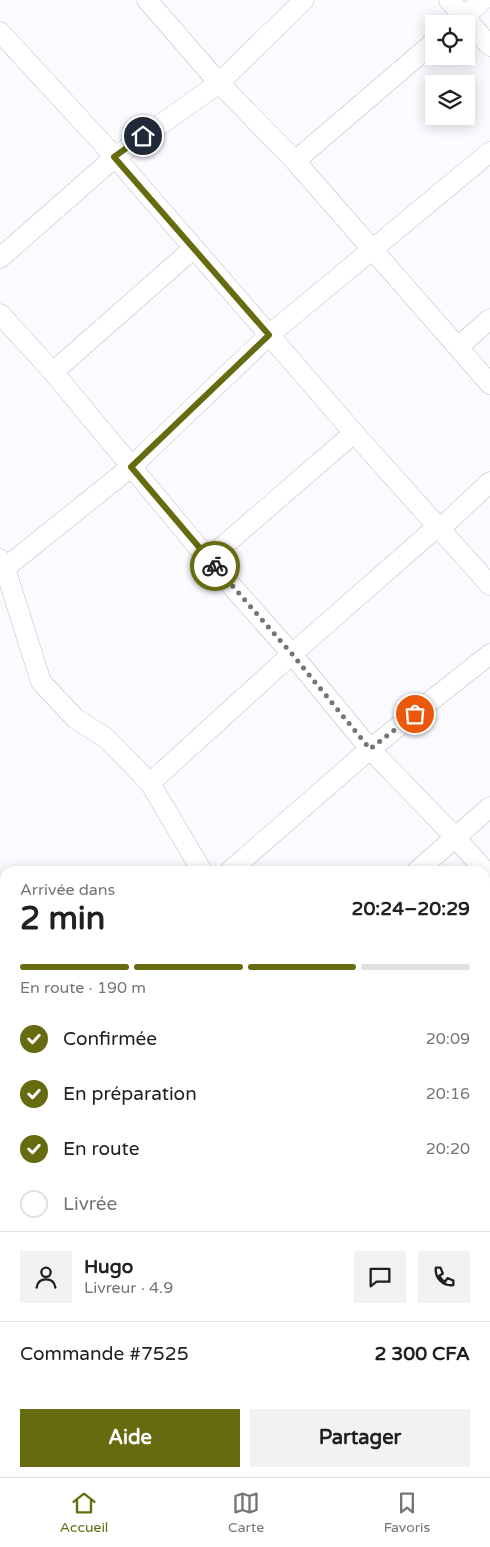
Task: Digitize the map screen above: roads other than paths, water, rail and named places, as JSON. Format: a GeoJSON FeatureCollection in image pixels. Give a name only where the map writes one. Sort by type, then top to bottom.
{"type":"FeatureCollection","features":[{"type":"Feature","properties":{"kind":"street"},"geometry":{"type":"LineString","coordinates":[[147,0],[219,83],[295,161],[490,384]]}},
{"type":"Feature","properties":{"kind":"street"},"geometry":{"type":"LineString","coordinates":[[0,258],[114,157],[219,83],[303,0]]}},
{"type":"Feature","properties":{"kind":"street"},"geometry":{"type":"LineString","coordinates":[[450,0],[458,15]]}},
{"type":"Feature","properties":{"kind":"street"},"geometry":{"type":"LineString","coordinates":[[466,15],[483,0]]}},
{"type":"Feature","properties":{"kind":"street"},"geometry":{"type":"LineString","coordinates":[[0,32],[114,157],[354,433],[490,585]]}},
{"type":"Feature","properties":{"kind":"street"},"geometry":{"type":"LineString","coordinates":[[475,33],[490,46]]}},
{"type":"Feature","properties":{"kind":"street"},"geometry":{"type":"LineString","coordinates":[[295,161],[425,50]]}},
{"type":"Feature","properties":{"kind":"street"},"geometry":{"type":"LineString","coordinates":[[199,866],[150,783],[106,738],[76,719],[41,682],[3,563],[131,467],[269,335],[490,152]]}},
{"type":"Feature","properties":{"kind":"street"},"geometry":{"type":"LineString","coordinates":[[53,372],[194,248]]}},
{"type":"Feature","properties":{"kind":"street"},"geometry":{"type":"LineString","coordinates":[[0,314],[53,372],[208,559],[292,654],[370,749],[481,866]]}},
{"type":"Feature","properties":{"kind":"street"},"geometry":{"type":"LineString","coordinates":[[458,347],[490,319]]}},
{"type":"Feature","properties":{"kind":"street"},"geometry":{"type":"LineString","coordinates":[[208,559],[354,433]]}},
{"type":"Feature","properties":{"kind":"street"},"geometry":{"type":"LineString","coordinates":[[150,783],[292,654],[490,482]]}},
{"type":"Feature","properties":{"kind":"street"},"geometry":{"type":"LineString","coordinates":[[236,866],[370,749],[490,654]]}},
{"type":"Feature","properties":{"kind":"street"},"geometry":{"type":"LineString","coordinates":[[423,866],[490,807]]}}]}
